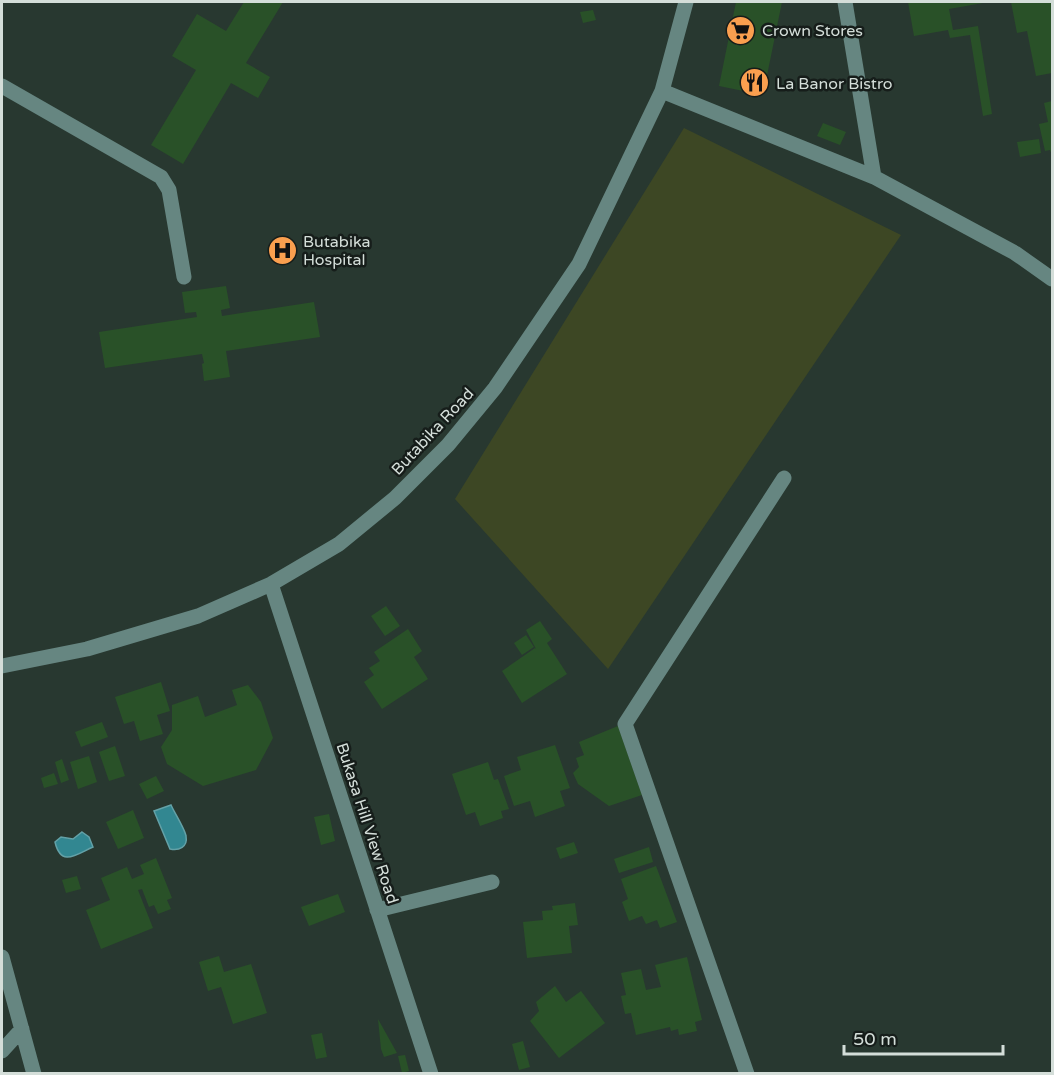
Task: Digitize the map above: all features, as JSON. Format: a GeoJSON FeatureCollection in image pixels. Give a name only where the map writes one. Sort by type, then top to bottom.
{"type":"FeatureCollection","features":[{"type":"Feature","properties":{"kind":"street","name":"Butabika Road"},"geometry":{"type":"LineString","coordinates":[[2,666],[87,649],[198,616],[271,584],[339,544],[395,498],[448,445],[495,388],[579,264],[662,91],[686,2]]}},
{"type":"Feature","properties":{"kind":"street"},"geometry":{"type":"LineString","coordinates":[[845,2],[874,177]]}},
{"type":"Feature","properties":{"kind":"street"},"geometry":{"type":"LineString","coordinates":[[2,86],[161,177],[169,190],[184,277]]}},
{"type":"Feature","properties":{"kind":"street"},"geometry":{"type":"LineString","coordinates":[[662,91],[874,177],[1015,253],[1053,279]]}},
{"type":"Feature","properties":{"kind":"street"},"geometry":{"type":"LineString","coordinates":[[747,1074],[625,724],[784,478]]}},
{"type":"Feature","properties":{"kind":"street","name":"Bukasa Hill View Road"},"geometry":{"type":"LineString","coordinates":[[271,584],[430,1074]]}},
{"type":"Feature","properties":{"kind":"street"},"geometry":{"type":"LineString","coordinates":[[377,910],[492,882]]}},
{"type":"Feature","properties":{"kind":"street"},"geometry":{"type":"LineString","coordinates":[[2,957],[34,1074]]}},
{"type":"Feature","properties":{"kind":"street"},"geometry":{"type":"LineString","coordinates":[[2,1051],[22,1029]]}},
{"type":"Feature","properties":{"kind":"green space"},"geometry":{"type":"Polygon","coordinates":[[[684,128],[901,235],[608,669],[455,499],[684,128]]]}},
{"type":"Feature","properties":{"kind":"water"},"geometry":{"type":"Polygon","coordinates":[[[171,805],[186,836],[186,843],[177,849],[170,849],[154,811],[171,805]]]}},
{"type":"Feature","properties":{"kind":"water"},"geometry":{"type":"Polygon","coordinates":[[[82,832],[89,837],[93,847],[70,857],[61,855],[55,842],[61,837],[73,839],[82,832]]]}},
{"type":"Feature","properties":{"kind":"building"},"geometry":{"type":"Polygon","coordinates":[[[244,2],[283,2],[246,63],[270,77],[258,98],[231,83],[183,164],[151,145],[196,70],[172,56],[197,14],[226,31],[244,2]]]}},
{"type":"Feature","properties":{"kind":"building"},"geometry":{"type":"Polygon","coordinates":[[[736,2],[782,2],[763,95],[719,86],[736,2]]]}},
{"type":"Feature","properties":{"kind":"building"},"geometry":{"type":"Polygon","coordinates":[[[908,2],[983,2],[949,9],[953,30],[978,26],[992,114],[983,116],[970,35],[950,38],[948,30],[914,36],[908,2]]]}},
{"type":"Feature","properties":{"kind":"building"},"geometry":{"type":"Polygon","coordinates":[[[1011,2],[1052,2],[1052,73],[1036,76],[1027,31],[1017,33],[1011,2]]]}},
{"type":"Feature","properties":{"kind":"building"},"geometry":{"type":"Polygon","coordinates":[[[593,10],[596,20],[583,23],[580,12],[593,10]]]}},
{"type":"Feature","properties":{"kind":"building"},"geometry":{"type":"Polygon","coordinates":[[[1052,101],[1052,155],[1050,150],[1045,151],[1039,124],[1048,122],[1044,103],[1052,101]]]}},
{"type":"Feature","properties":{"kind":"building"},"geometry":{"type":"Polygon","coordinates":[[[823,123],[846,132],[840,145],[817,136],[823,123]]]}},
{"type":"Feature","properties":{"kind":"building"},"geometry":{"type":"Polygon","coordinates":[[[1039,139],[1041,153],[1020,157],[1017,142],[1039,139]]]}},
{"type":"Feature","properties":{"kind":"building"},"geometry":{"type":"Polygon","coordinates":[[[226,286],[230,308],[221,310],[222,316],[314,302],[320,337],[226,351],[230,377],[204,381],[202,354],[105,368],[99,332],[197,317],[196,312],[185,313],[182,292],[226,286]]]}},
{"type":"Feature","properties":{"kind":"building"},"geometry":{"type":"Polygon","coordinates":[[[386,606],[400,626],[385,636],[371,616],[386,606]]]}},
{"type":"Feature","properties":{"kind":"building"},"geometry":{"type":"Polygon","coordinates":[[[540,621],[552,639],[547,643],[567,674],[522,703],[502,671],[536,649],[526,630],[540,621]]]}},
{"type":"Feature","properties":{"kind":"building"},"geometry":{"type":"Polygon","coordinates":[[[408,629],[422,651],[414,657],[428,679],[382,709],[364,682],[374,675],[369,668],[380,661],[374,652],[408,629]]]}},
{"type":"Feature","properties":{"kind":"building"},"geometry":{"type":"Polygon","coordinates":[[[526,635],[534,647],[522,655],[514,643],[526,635]]]}},
{"type":"Feature","properties":{"kind":"building"},"geometry":{"type":"Polygon","coordinates":[[[161,682],[170,711],[157,715],[163,734],[140,741],[134,721],[124,724],[115,697],[161,682]]]}},
{"type":"Feature","properties":{"kind":"building"},"geometry":{"type":"Polygon","coordinates":[[[248,685],[261,702],[273,738],[256,770],[203,786],[167,764],[161,747],[172,730],[172,705],[198,696],[205,717],[237,705],[232,690],[248,685]]]}},
{"type":"Feature","properties":{"kind":"building"},"geometry":{"type":"Polygon","coordinates":[[[102,722],[108,737],[81,747],[75,732],[102,722]]]}},
{"type":"Feature","properties":{"kind":"building"},"geometry":{"type":"Polygon","coordinates":[[[618,726],[642,795],[609,806],[578,784],[573,773],[579,767],[576,758],[584,755],[579,742],[618,726]]]}},
{"type":"Feature","properties":{"kind":"building"},"geometry":{"type":"Polygon","coordinates":[[[555,745],[570,788],[560,791],[565,806],[535,817],[530,801],[514,806],[504,776],[521,770],[517,757],[555,745]]]}},
{"type":"Feature","properties":{"kind":"building"},"geometry":{"type":"Polygon","coordinates":[[[115,746],[125,776],[109,781],[99,752],[115,746]]]}},
{"type":"Feature","properties":{"kind":"building"},"geometry":{"type":"Polygon","coordinates":[[[89,756],[97,782],[78,789],[70,762],[89,756]]]}},
{"type":"Feature","properties":{"kind":"building"},"geometry":{"type":"Polygon","coordinates":[[[62,759],[69,780],[61,783],[55,762],[62,759]]]}},
{"type":"Feature","properties":{"kind":"building"},"geometry":{"type":"Polygon","coordinates":[[[488,762],[494,780],[498,779],[509,809],[501,811],[503,818],[480,826],[475,812],[466,815],[452,774],[488,762]]]}},
{"type":"Feature","properties":{"kind":"building"},"geometry":{"type":"Polygon","coordinates":[[[54,773],[58,784],[44,788],[41,778],[54,773]]]}},
{"type":"Feature","properties":{"kind":"building"},"geometry":{"type":"Polygon","coordinates":[[[156,776],[164,791],[147,799],[139,784],[156,776]]]}},
{"type":"Feature","properties":{"kind":"building"},"geometry":{"type":"Polygon","coordinates":[[[133,810],[144,838],[118,849],[106,822],[133,810]]]}},
{"type":"Feature","properties":{"kind":"building"},"geometry":{"type":"Polygon","coordinates":[[[329,814],[335,841],[321,845],[314,817],[329,814]]]}},
{"type":"Feature","properties":{"kind":"building"},"geometry":{"type":"Polygon","coordinates":[[[574,842],[578,853],[560,859],[556,848],[574,842]]]}},
{"type":"Feature","properties":{"kind":"building"},"geometry":{"type":"Polygon","coordinates":[[[649,847],[653,862],[619,873],[614,859],[649,847]]]}},
{"type":"Feature","properties":{"kind":"building"},"geometry":{"type":"Polygon","coordinates":[[[156,858],[172,898],[167,900],[171,909],[158,914],[154,905],[149,907],[142,889],[138,890],[153,928],[101,949],[86,910],[110,900],[101,878],[127,867],[132,879],[144,874],[140,865],[156,858]]]}},
{"type":"Feature","properties":{"kind":"building"},"geometry":{"type":"Polygon","coordinates":[[[656,866],[677,922],[660,928],[657,920],[646,924],[642,916],[629,921],[622,902],[628,899],[621,879],[656,866]]]}},
{"type":"Feature","properties":{"kind":"building"},"geometry":{"type":"Polygon","coordinates":[[[77,876],[81,889],[66,893],[62,880],[77,876]]]}},
{"type":"Feature","properties":{"kind":"building"},"geometry":{"type":"Polygon","coordinates":[[[338,894],[345,912],[309,926],[301,907],[338,894]]]}},
{"type":"Feature","properties":{"kind":"building"},"geometry":{"type":"Polygon","coordinates":[[[575,903],[578,925],[569,926],[572,953],[527,958],[523,922],[543,920],[542,911],[553,910],[552,906],[575,903]]]}},
{"type":"Feature","properties":{"kind":"building"},"geometry":{"type":"Polygon","coordinates":[[[219,956],[224,972],[251,964],[267,1013],[233,1024],[221,987],[208,991],[199,962],[219,956]]]}},
{"type":"Feature","properties":{"kind":"building"},"geometry":{"type":"Polygon","coordinates":[[[687,957],[702,1020],[695,1022],[697,1031],[679,1035],[678,1029],[671,1031],[670,1027],[636,1035],[631,1013],[625,1014],[621,996],[626,995],[621,973],[641,969],[646,990],[661,987],[655,965],[687,957]]]}},
{"type":"Feature","properties":{"kind":"building"},"geometry":{"type":"Polygon","coordinates":[[[555,986],[566,1002],[581,991],[605,1023],[559,1058],[530,1021],[539,1011],[536,1002],[555,986]]]}},
{"type":"Feature","properties":{"kind":"building"},"geometry":{"type":"Polygon","coordinates":[[[378,1019],[397,1053],[384,1057],[378,1019]]]}},
{"type":"Feature","properties":{"kind":"building"},"geometry":{"type":"Polygon","coordinates":[[[322,1033],[327,1057],[316,1059],[311,1035],[322,1033]]]}},
{"type":"Feature","properties":{"kind":"building"},"geometry":{"type":"Polygon","coordinates":[[[523,1041],[530,1067],[519,1070],[512,1044],[523,1041]]]}},
{"type":"Feature","properties":{"kind":"building"},"geometry":{"type":"Polygon","coordinates":[[[405,1055],[409,1071],[402,1073],[398,1056],[405,1055]]]}},
{"type":"Feature","properties":{"kind":"place","name":"Crown Stores"},"geometry":{"type":"Point","coordinates":[741,30]}},
{"type":"Feature","properties":{"kind":"place","name":"La Banor Bistro"},"geometry":{"type":"Point","coordinates":[755,83]}},
{"type":"Feature","properties":{"kind":"place","name":"Butabika Hospital"},"geometry":{"type":"Point","coordinates":[282,250]}}]}
